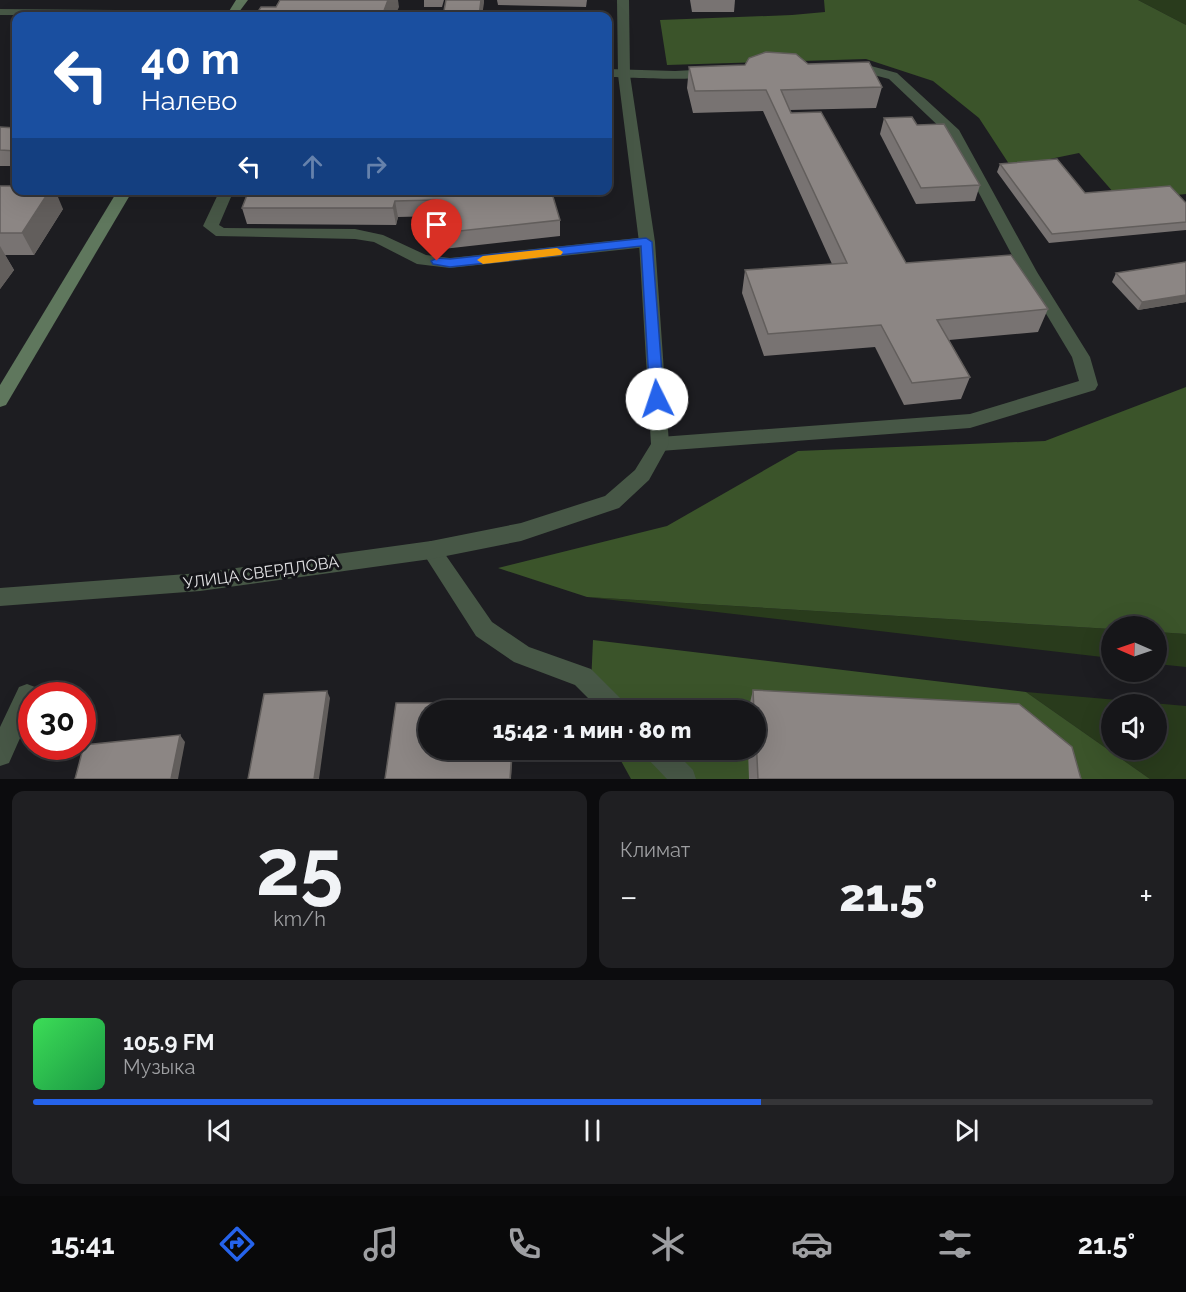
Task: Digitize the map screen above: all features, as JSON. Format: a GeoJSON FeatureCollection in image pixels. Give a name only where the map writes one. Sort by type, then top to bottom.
{"type":"FeatureCollection","features":[{"type":"Feature","properties":{"kind":"street"},"geometry":{"type":"LineString","coordinates":[[623,0],[616,74],[646,242],[660,444],[970,421],[1089,385],[1080,357],[1029,272],[954,133],[893,76],[871,70],[831,67]]}},
{"type":"Feature","properties":{"kind":"street"},"geometry":{"type":"LineString","coordinates":[[616,74],[731,72]]}},
{"type":"Feature","properties":{"kind":"street"},"geometry":{"type":"LineString","coordinates":[[0,400],[123,195]]}},
{"type":"Feature","properties":{"kind":"street"},"geometry":{"type":"LineString","coordinates":[[225,195],[211,226],[221,233],[355,234],[378,238],[423,260],[461,262],[646,242]]}},
{"type":"Feature","properties":{"kind":"street","name":"УЛИЦА СВЕРДЛОВА"},"geometry":{"type":"LineString","coordinates":[[0,597],[200,582],[431,550],[521,532],[612,502],[642,475],[660,444]]}},
{"type":"Feature","properties":{"kind":"street"},"geometry":{"type":"LineString","coordinates":[[431,550],[484,629],[522,655],[583,677],[606,700]]}},
{"type":"Feature","properties":{"kind":"street"},"geometry":{"type":"LineString","coordinates":[[0,754],[18,715]]}},
{"type":"Feature","properties":{"kind":"street"},"geometry":{"type":"LineString","coordinates":[[666,760],[684,779]]}},
{"type":"Feature","properties":{"kind":"green space"},"geometry":{"type":"Polygon","coordinates":[[[824,0],[1138,0],[1186,25],[1186,194],[1121,201],[1079,153],[1011,167],[979,118],[933,81],[866,59],[667,65],[660,20],[825,12],[824,0]]]}},
{"type":"Feature","properties":{"kind":"green space"},"geometry":{"type":"Polygon","coordinates":[[[1138,0],[1186,0],[1186,25],[1138,0]]]}},
{"type":"Feature","properties":{"kind":"green space"},"geometry":{"type":"Polygon","coordinates":[[[1186,387],[1186,634],[1167,633],[1167,616],[1101,616],[1101,628],[587,597],[498,568],[667,526],[798,451],[1045,441],[1186,387]]]}},
{"type":"Feature","properties":{"kind":"green space"},"geometry":{"type":"Polygon","coordinates":[[[587,597],[1101,628],[1101,657],[587,597]]]}},
{"type":"Feature","properties":{"kind":"green space"},"geometry":{"type":"Polygon","coordinates":[[[1167,633],[1186,634],[1186,667],[1167,665],[1167,633]]]}},
{"type":"Feature","properties":{"kind":"green space"},"geometry":{"type":"Polygon","coordinates":[[[593,640],[1026,692],[1101,745],[1101,760],[1123,760],[1150,779],[631,779],[621,760],[766,760],[766,700],[590,700],[593,640]]]}},
{"type":"Feature","properties":{"kind":"green space"},"geometry":{"type":"Polygon","coordinates":[[[1026,692],[1101,699],[1101,745],[1026,692]]]}},
{"type":"Feature","properties":{"kind":"green space"},"geometry":{"type":"Polygon","coordinates":[[[1167,704],[1186,706],[1186,779],[1150,779],[1123,760],[1167,760],[1167,704]]]}},
{"type":"Feature","properties":{"kind":"building"},"geometry":{"type":"Polygon","coordinates":[[[280,0],[388,0],[384,12],[258,12],[261,7],[276,7],[280,0]]]}},
{"type":"Feature","properties":{"kind":"building"},"geometry":{"type":"Polygon","coordinates":[[[446,0],[481,0],[480,12],[444,12],[446,0]]]}},
{"type":"Feature","properties":{"kind":"building"},"geometry":{"type":"Polygon","coordinates":[[[766,52],[796,54],[808,64],[869,62],[882,87],[781,90],[791,113],[821,112],[906,263],[1011,255],[1048,309],[937,320],[970,377],[912,383],[881,325],[768,334],[745,270],[847,263],[766,90],[695,91],[689,67],[745,65],[749,58],[766,52]]]}},
{"type":"Feature","properties":{"kind":"building"},"geometry":{"type":"Polygon","coordinates":[[[912,117],[917,125],[944,124],[980,185],[921,188],[884,118],[912,117]]]}},
{"type":"Feature","properties":{"kind":"building"},"geometry":{"type":"Polygon","coordinates":[[[0,127],[12,128],[12,151],[0,150],[0,127]]]}},
{"type":"Feature","properties":{"kind":"building"},"geometry":{"type":"Polygon","coordinates":[[[1057,159],[1085,193],[1170,186],[1186,203],[1186,222],[1052,234],[1000,164],[1057,159]]]}},
{"type":"Feature","properties":{"kind":"building"},"geometry":{"type":"Polygon","coordinates":[[[0,186],[12,186],[12,195],[47,195],[22,233],[0,233],[0,186]]]}},
{"type":"Feature","properties":{"kind":"building"},"geometry":{"type":"Polygon","coordinates":[[[247,195],[552,195],[560,220],[441,233],[436,200],[395,201],[393,208],[242,208],[247,195]]]}},
{"type":"Feature","properties":{"kind":"building"},"geometry":{"type":"Polygon","coordinates":[[[1186,262],[1186,295],[1142,302],[1116,273],[1186,262]]]}},
{"type":"Feature","properties":{"kind":"building"},"geometry":{"type":"Polygon","coordinates":[[[753,690],[1019,704],[1072,747],[1081,779],[758,779],[757,760],[766,760],[766,700],[753,700],[753,690]]]}},
{"type":"Feature","properties":{"kind":"building"},"geometry":{"type":"Polygon","coordinates":[[[327,691],[314,779],[248,779],[264,694],[327,691]]]}},
{"type":"Feature","properties":{"kind":"building"},"geometry":{"type":"Polygon","coordinates":[[[396,703],[418,703],[418,760],[511,760],[510,779],[385,779],[396,703]]]}},
{"type":"Feature","properties":{"kind":"building"},"geometry":{"type":"Polygon","coordinates":[[[180,735],[171,779],[75,779],[80,760],[96,760],[96,744],[180,735]]]}},
{"type":"Feature","properties":{"kind":"slow traffic"},"geometry":{"type":"LineString","coordinates":[[483,260],[557,252]]}},
{"type":"Feature","properties":{"kind":"route"},"geometry":{"type":"LineString","coordinates":[[437,261],[450,263],[646,242],[657,399]]}}]}
